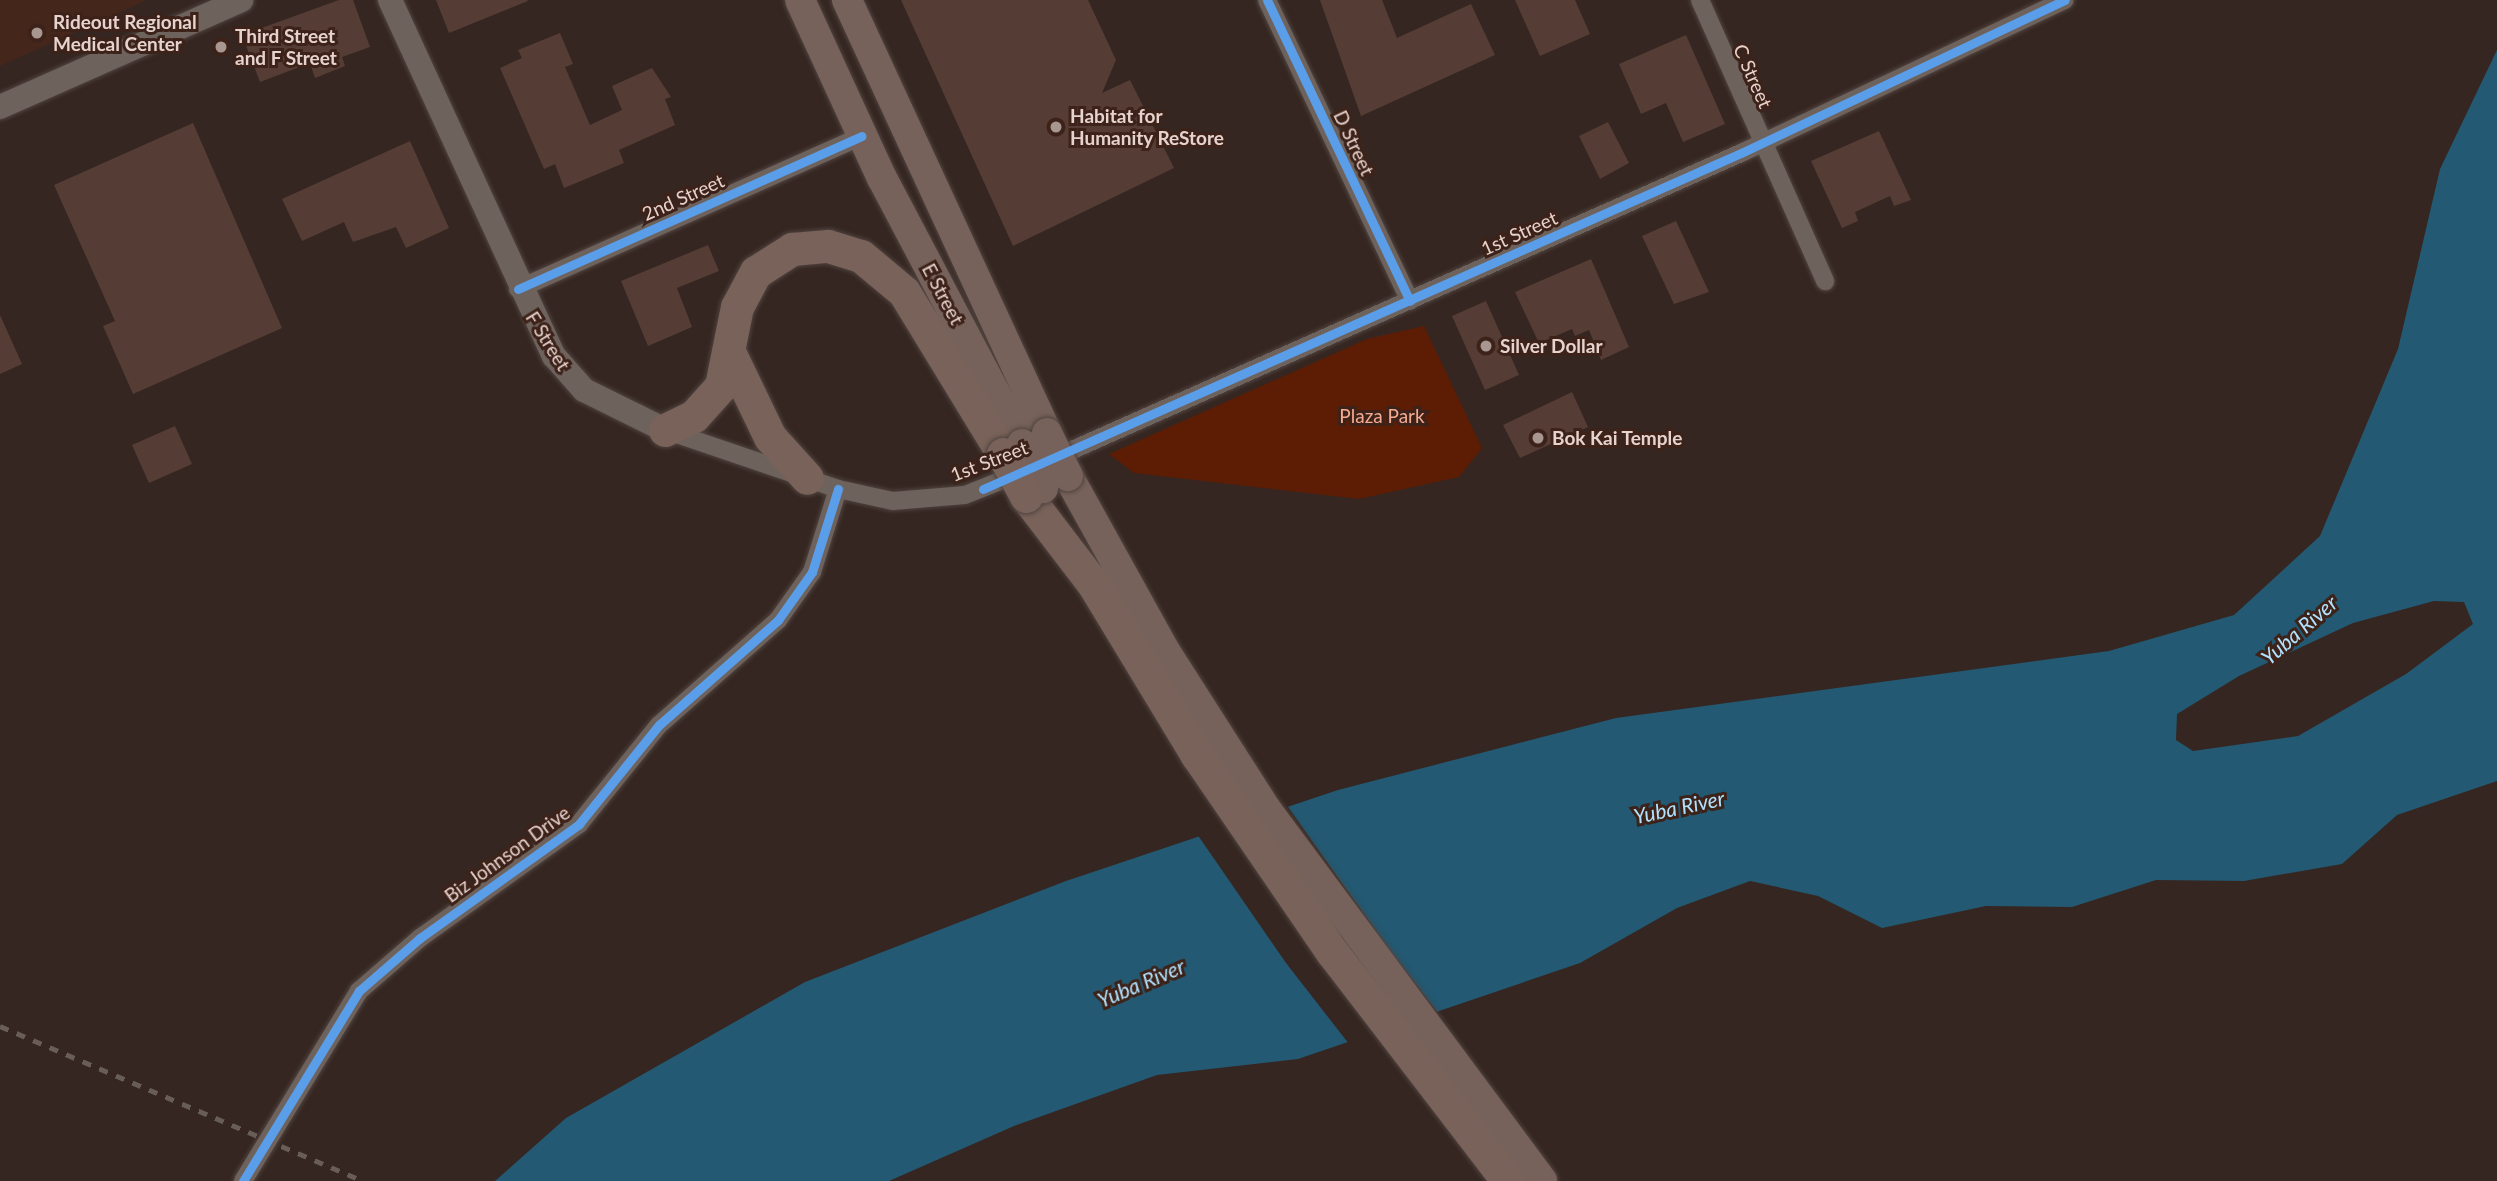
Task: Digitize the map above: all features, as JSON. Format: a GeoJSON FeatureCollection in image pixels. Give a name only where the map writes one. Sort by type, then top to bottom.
{"type":"FeatureCollection","features":[{"type":"Feature","properties":{"kind":"highway","name":"E Street"},"geometry":{"type":"LineString","coordinates":[[800,0],[862,136],[1046,487],[1108,582],[1266,809],[1542,1181]]}},
{"type":"Feature","properties":{"kind":"highway","name":"E Street"},"geometry":{"type":"LineString","coordinates":[[847,0],[1024,444]]}},
{"type":"Feature","properties":{"kind":"highway"},"geometry":{"type":"LineString","coordinates":[[665,430],[706,407],[721,386],[741,294],[765,263],[805,246],[850,251],[904,292],[1024,444],[1046,487],[1108,582],[1197,755],[1324,940],[1508,1181]]}},
{"type":"Feature","properties":{"kind":"highway"},"geometry":{"type":"LineString","coordinates":[[730,354],[770,437],[807,478]]}},
{"type":"Feature","properties":{"kind":"main road"},"geometry":{"type":"LineString","coordinates":[[0,107],[241,0]]}},
{"type":"Feature","properties":{"kind":"main road","name":"F Street"},"geometry":{"type":"LineString","coordinates":[[390,0],[518,289],[554,356],[584,390],[665,430]]}},
{"type":"Feature","properties":{"kind":"street","name":"D Street"},"geometry":{"type":"LineString","coordinates":[[1267,0],[1410,301]]}},
{"type":"Feature","properties":{"kind":"street","name":"C Street"},"geometry":{"type":"LineString","coordinates":[[1700,0],[1825,281]]}},
{"type":"Feature","properties":{"kind":"street","name":"1st Street"},"geometry":{"type":"LineString","coordinates":[[838,489],[893,501],[965,495],[1763,143],[2066,0]]}},
{"type":"Feature","properties":{"kind":"street","name":"2nd Street"},"geometry":{"type":"LineString","coordinates":[[518,289],[862,136]]}},
{"type":"Feature","properties":{"kind":"street","name":"F Street"},"geometry":{"type":"LineString","coordinates":[[665,430],[838,489]]}},
{"type":"Feature","properties":{"kind":"street","name":"Biz Johnson Drive"},"geometry":{"type":"LineString","coordinates":[[243,1181],[359,991],[420,939],[579,824],[659,725],[778,620],[812,572],[838,489]]}},
{"type":"Feature","properties":{"kind":"shaded area","name":"Rideout Regional Medical Center"},"geometry":{"type":"Polygon","coordinates":[[[0,0],[147,0],[0,66],[0,0]]]}},
{"type":"Feature","properties":{"kind":"green space","name":"Plaza Park"},"geometry":{"type":"Polygon","coordinates":[[[1424,326],[1482,448],[1459,477],[1359,499],[1134,473],[1109,454],[1367,339],[1424,326]]]}},
{"type":"Feature","properties":{"kind":"water","name":"Yuba River"},"geometry":{"type":"Polygon","coordinates":[[[2497,50],[2497,781],[2397,815],[2342,864],[2244,881],[2156,880],[2072,907],[1986,906],[1882,928],[1818,896],[1750,881],[1677,908],[1580,963],[1298,1059],[1157,1075],[1014,1126],[889,1181],[495,1181],[566,1118],[805,982],[1066,881],[1338,790],[1616,718],[2109,651],[2234,615],[2320,536],[2398,349],[2440,169],[2497,50]],[[2434,601],[2353,623],[2239,676],[2177,714],[2176,740],[2193,751],[2298,736],[2406,674],[2473,624],[2464,602],[2434,601]]]}},
{"type":"Feature","properties":{"kind":"pier"},"geometry":{"type":"Polygon","coordinates":[[[1286,804],[1390,951],[1437,1012],[1349,1044],[1286,963],[1197,834],[1286,804]]]}},
{"type":"Feature","properties":{"kind":"building"},"geometry":{"type":"Polygon","coordinates":[[[339,0],[353,0],[370,47],[342,57],[345,66],[315,78],[310,63],[260,82],[242,35],[339,0]]]}},
{"type":"Feature","properties":{"kind":"building"},"geometry":{"type":"Polygon","coordinates":[[[436,0],[527,0],[528,1],[449,33],[436,0]]]}},
{"type":"Feature","properties":{"kind":"building","name":"Habitat for Humanity ReStore"},"geometry":{"type":"Polygon","coordinates":[[[901,0],[1088,0],[1116,60],[1102,93],[1130,80],[1174,168],[1013,246],[901,0]]]}},
{"type":"Feature","properties":{"kind":"building"},"geometry":{"type":"Polygon","coordinates":[[[1320,0],[1382,0],[1397,38],[1471,4],[1495,55],[1361,116],[1320,0]]]}},
{"type":"Feature","properties":{"kind":"building"},"geometry":{"type":"Polygon","coordinates":[[[1515,0],[1575,0],[1590,34],[1540,56],[1515,0]]]}},
{"type":"Feature","properties":{"kind":"building"},"geometry":{"type":"Polygon","coordinates":[[[560,33],[573,64],[565,67],[590,125],[622,110],[612,86],[652,68],[671,97],[665,99],[675,125],[619,150],[624,163],[564,188],[555,164],[544,169],[500,68],[522,58],[518,50],[560,33]]]}},
{"type":"Feature","properties":{"kind":"building"},"geometry":{"type":"Polygon","coordinates":[[[1686,35],[1725,124],[1683,142],[1666,103],[1641,114],[1619,64],[1686,35]]]}},
{"type":"Feature","properties":{"kind":"building"},"geometry":{"type":"Polygon","coordinates":[[[1608,122],[1629,163],[1600,179],[1579,136],[1608,122]]]}},
{"type":"Feature","properties":{"kind":"building"},"geometry":{"type":"Polygon","coordinates":[[[193,123],[282,328],[133,394],[103,326],[115,321],[54,185],[193,123]]]}},
{"type":"Feature","properties":{"kind":"building"},"geometry":{"type":"Polygon","coordinates":[[[1879,131],[1911,200],[1894,206],[1890,196],[1855,212],[1858,221],[1842,228],[1811,161],[1879,131]]]}},
{"type":"Feature","properties":{"kind":"building"},"geometry":{"type":"Polygon","coordinates":[[[410,141],[449,228],[406,248],[396,227],[353,242],[344,222],[302,241],[282,199],[410,141]]]}},
{"type":"Feature","properties":{"kind":"building"},"geometry":{"type":"Polygon","coordinates":[[[1676,221],[1709,292],[1674,304],[1642,236],[1676,221]]]}},
{"type":"Feature","properties":{"kind":"building"},"geometry":{"type":"Polygon","coordinates":[[[708,245],[719,271],[677,288],[692,327],[648,346],[621,281],[708,245]]]}},
{"type":"Feature","properties":{"kind":"building"},"geometry":{"type":"Polygon","coordinates":[[[1591,259],[1629,347],[1601,360],[1589,330],[1575,336],[1572,329],[1539,343],[1515,292],[1591,259]]]}},
{"type":"Feature","properties":{"kind":"building","name":"Silver Dollar"},"geometry":{"type":"Polygon","coordinates":[[[1486,301],[1519,375],[1485,390],[1452,316],[1486,301]]]}},
{"type":"Feature","properties":{"kind":"building"},"geometry":{"type":"Polygon","coordinates":[[[0,315],[22,364],[0,374],[0,315]]]}},
{"type":"Feature","properties":{"kind":"building"},"geometry":{"type":"Polygon","coordinates":[[[1572,392],[1588,427],[1520,458],[1503,425],[1572,392]]]}},
{"type":"Feature","properties":{"kind":"building"},"geometry":{"type":"Polygon","coordinates":[[[175,426],[192,464],[149,483],[132,445],[175,426]]]}},
{"type":"Feature","properties":{"kind":"railway"},"geometry":{"type":"LineString","coordinates":[[0,1026],[363,1181]]}},
{"type":"Feature","properties":{"kind":"cycle path"},"geometry":{"type":"LineString","coordinates":[[1267,0],[1410,301]]}},
{"type":"Feature","properties":{"kind":"cycle path"},"geometry":{"type":"LineString","coordinates":[[983,489],[1741,153],[2065,0]]}},
{"type":"Feature","properties":{"kind":"cycle path"},"geometry":{"type":"LineString","coordinates":[[518,289],[862,136]]}},
{"type":"Feature","properties":{"kind":"cycle path"},"geometry":{"type":"LineString","coordinates":[[243,1181],[359,991],[420,938],[579,824],[659,725],[778,620],[812,572],[838,489]]}},
{"type":"Feature","properties":{"kind":"place","name":"Rideout Regional Medical Center"},"geometry":{"type":"Point","coordinates":[37,33]}},
{"type":"Feature","properties":{"kind":"place","name":"Third Street and F Street"},"geometry":{"type":"Point","coordinates":[221,47]}},
{"type":"Feature","properties":{"kind":"place","name":"Habitat for Humanity ReStore"},"geometry":{"type":"Point","coordinates":[1056,127]}},
{"type":"Feature","properties":{"kind":"place","name":"Silver Dollar"},"geometry":{"type":"Point","coordinates":[1486,346]}},
{"type":"Feature","properties":{"kind":"place","name":"Bok Kai Temple"},"geometry":{"type":"Point","coordinates":[1538,438]}}]}
